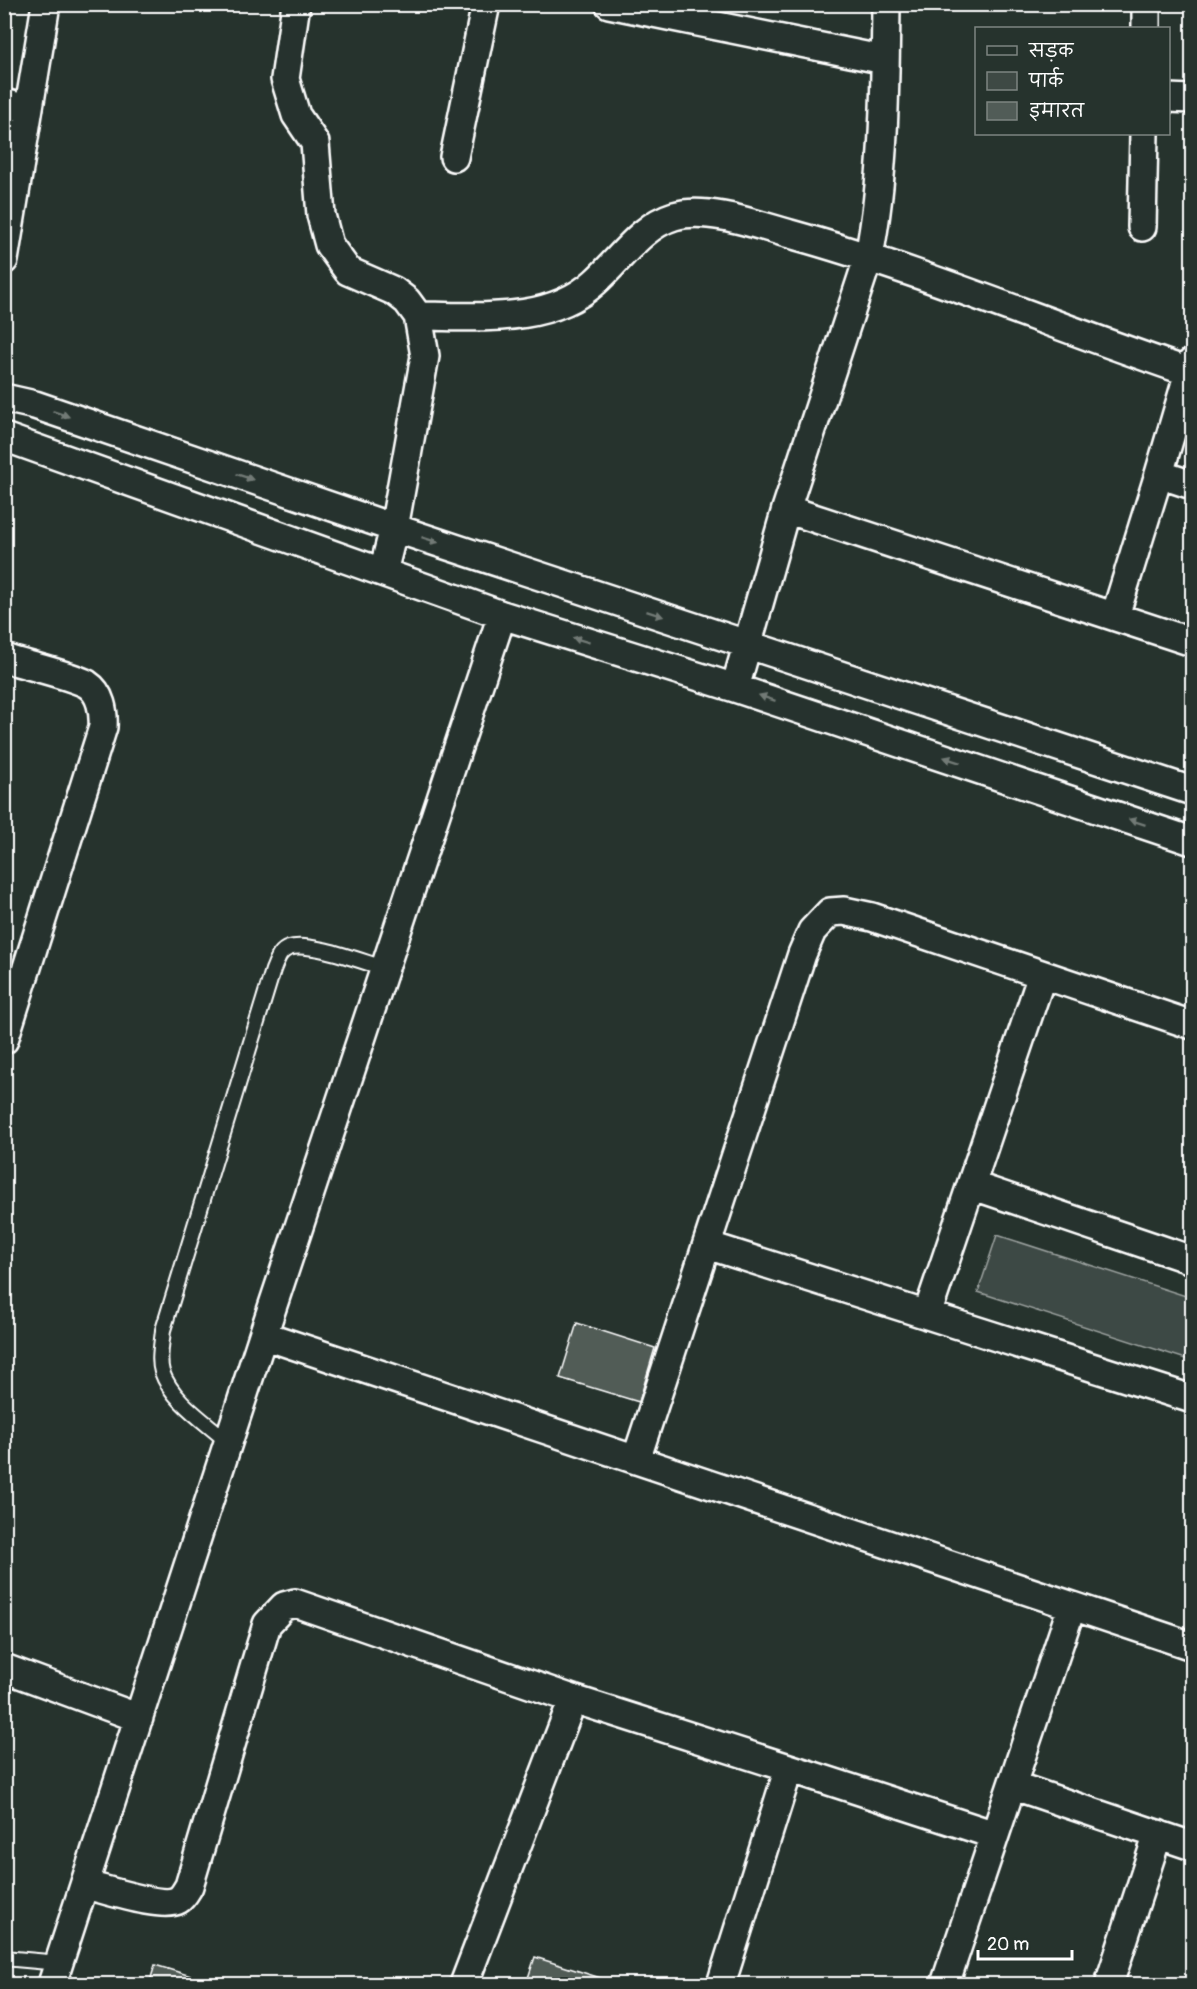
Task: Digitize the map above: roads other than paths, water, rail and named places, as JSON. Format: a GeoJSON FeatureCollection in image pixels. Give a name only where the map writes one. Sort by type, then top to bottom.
{"type":"FeatureCollection","features":[{"type":"Feature","properties":{"kind":"street"},"geometry":{"type":"LineString","coordinates":[[4,260],[16,106],[46,4]]}},
{"type":"Feature","properties":{"kind":"street"},"geometry":{"type":"LineString","coordinates":[[296,4],[285,79],[296,115],[315,143],[321,215],[329,245],[348,272],[394,291],[407,301],[418,316],[425,356],[394,528],[383,572]]}},
{"type":"Feature","properties":{"kind":"street"},"geometry":{"type":"LineString","coordinates":[[454,157],[486,4]]}},
{"type":"Feature","properties":{"kind":"street"},"geometry":{"type":"LineString","coordinates":[[609,4],[885,60]]}},
{"type":"Feature","properties":{"kind":"street"},"geometry":{"type":"LineString","coordinates":[[735,688],[786,508],[868,256],[875,222],[885,60],[886,4]]}},
{"type":"Feature","properties":{"kind":"street"},"geometry":{"type":"LineString","coordinates":[[1146,4],[1146,27]]}},
{"type":"Feature","properties":{"kind":"street"},"geometry":{"type":"LineString","coordinates":[[1170,98],[1192,99]]}},
{"type":"Feature","properties":{"kind":"street"},"geometry":{"type":"LineString","coordinates":[[1142,227],[1144,135]]}},
{"type":"Feature","properties":{"kind":"street"},"geometry":{"type":"LineString","coordinates":[[418,316],[542,312],[570,301],[594,284],[648,230],[675,216],[702,214],[737,219],[868,256],[1191,369],[1115,616]]}},
{"type":"Feature","properties":{"kind":"street"},"geometry":{"type":"LineString","coordinates":[[4,398],[35,405],[394,528],[1192,791]]}},
{"type":"Feature","properties":{"kind":"street"},"geometry":{"type":"LineString","coordinates":[[4,437],[502,615],[735,688],[1192,841]]}},
{"type":"Feature","properties":{"kind":"street"},"geometry":{"type":"LineString","coordinates":[[1159,474],[1192,484]]}},
{"type":"Feature","properties":{"kind":"street"},"geometry":{"type":"LineString","coordinates":[[786,508],[1192,642]]}},
{"type":"Feature","properties":{"kind":"street"},"geometry":{"type":"LineString","coordinates":[[56,1974],[263,1335],[502,615]]}},
{"type":"Feature","properties":{"kind":"street"},"geometry":{"type":"LineString","coordinates":[[4,658],[87,685],[99,697],[104,714],[103,727],[4,1040]]}},
{"type":"Feature","properties":{"kind":"street"},"geometry":{"type":"LineString","coordinates":[[636,1460],[802,954],[812,931],[830,912],[844,911],[872,917],[1192,1025]]}},
{"type":"Feature","properties":{"kind":"street"},"geometry":{"type":"LineString","coordinates":[[927,1315],[1042,975]]}},
{"type":"Feature","properties":{"kind":"street"},"geometry":{"type":"LineString","coordinates":[[971,1185],[1192,1260]]}},
{"type":"Feature","properties":{"kind":"street"},"geometry":{"type":"LineString","coordinates":[[707,1245],[1192,1399]]}},
{"type":"Feature","properties":{"kind":"street"},"geometry":{"type":"LineString","coordinates":[[263,1335],[1192,1646]]}},
{"type":"Feature","properties":{"kind":"street"},"geometry":{"type":"LineString","coordinates":[[86,1885],[162,1903],[177,1901],[183,1895],[189,1886],[267,1624],[284,1606],[295,1603],[573,1700],[995,1834]]}},
{"type":"Feature","properties":{"kind":"street"},"geometry":{"type":"LineString","coordinates":[[945,1984],[1072,1606]]}},
{"type":"Feature","properties":{"kind":"street"},"geometry":{"type":"LineString","coordinates":[[4,1668],[140,1718]]}},
{"type":"Feature","properties":{"kind":"street"},"geometry":{"type":"LineString","coordinates":[[464,1984],[573,1700]]}},
{"type":"Feature","properties":{"kind":"street"},"geometry":{"type":"LineString","coordinates":[[721,1984],[789,1768]]}},
{"type":"Feature","properties":{"kind":"street"},"geometry":{"type":"LineString","coordinates":[[1012,1785],[1192,1846]]}},
{"type":"Feature","properties":{"kind":"street"},"geometry":{"type":"LineString","coordinates":[[1109,1984],[1158,1834]]}},
{"type":"Feature","properties":{"kind":"lane"},"geometry":{"type":"LineString","coordinates":[[228,1442],[171,1390],[161,1370],[163,1330],[273,970],[279,955],[288,948],[302,946],[384,968]]}},
{"type":"Feature","properties":{"kind":"lane"},"geometry":{"type":"LineString","coordinates":[[4,1958],[56,1974]]}}]}
